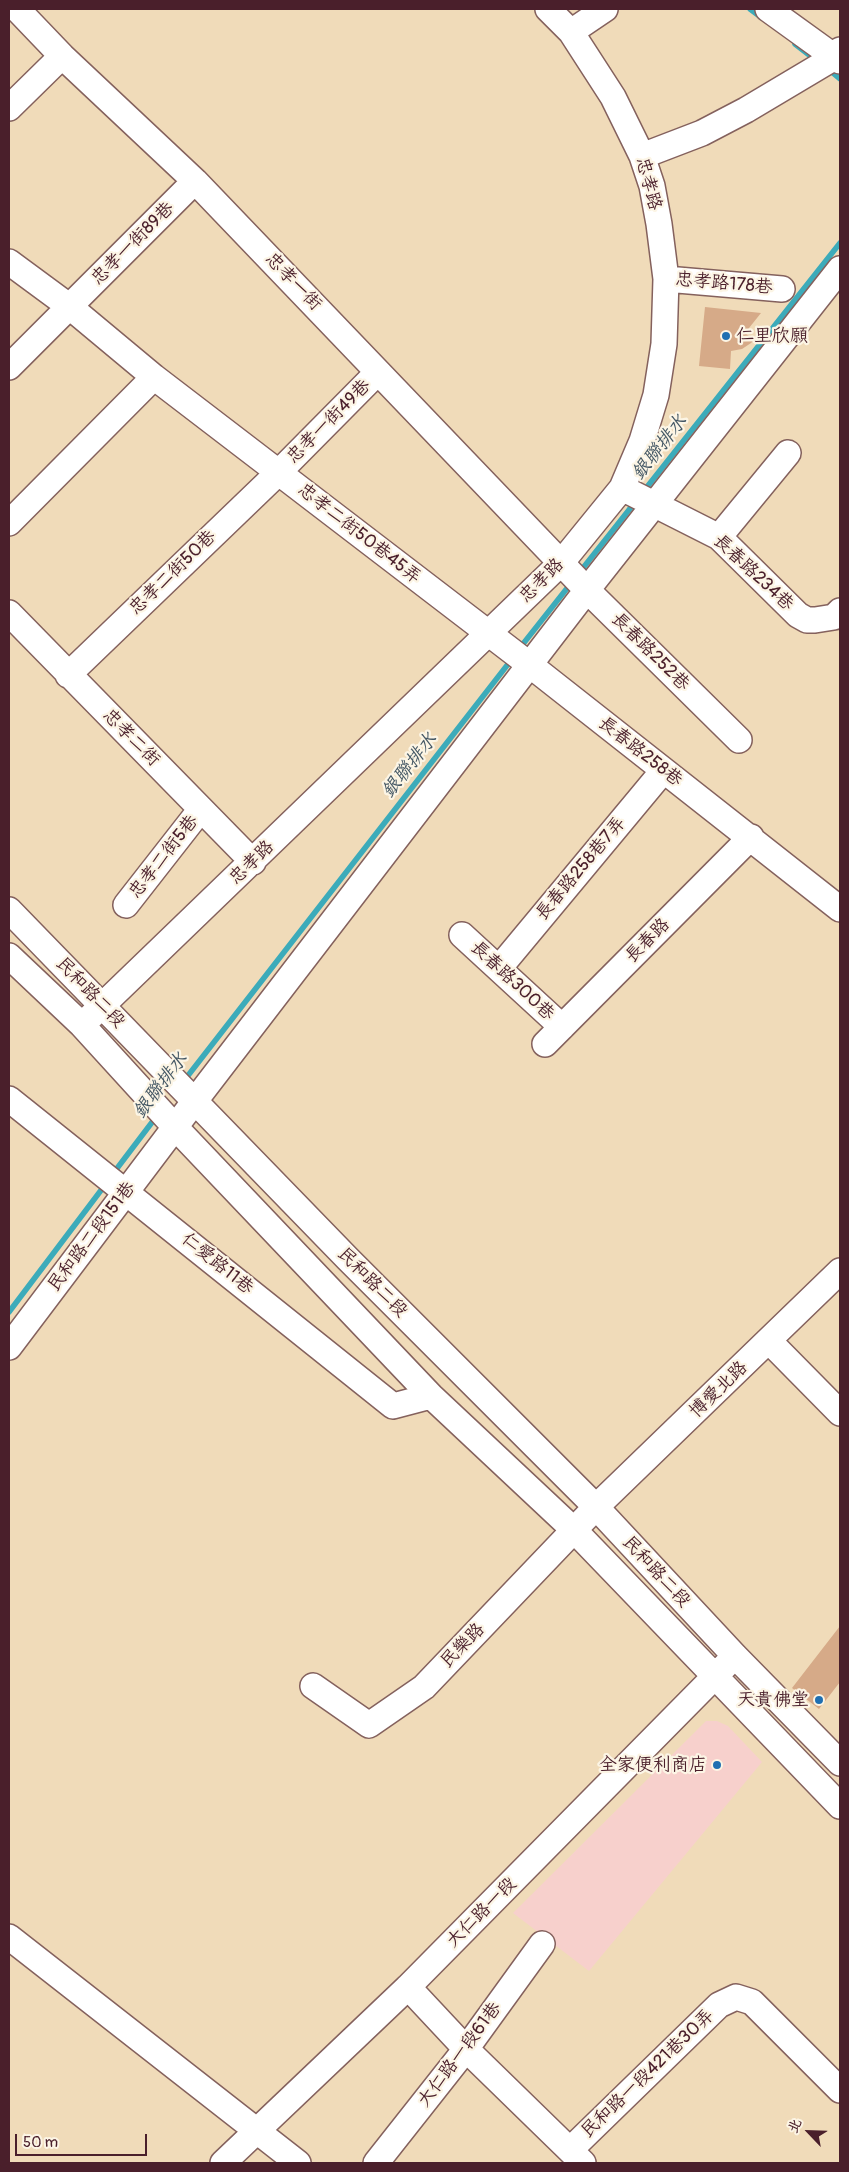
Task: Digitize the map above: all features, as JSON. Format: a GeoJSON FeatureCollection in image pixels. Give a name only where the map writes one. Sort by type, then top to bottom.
{"type":"FeatureCollection","features":[{"type":"Feature","properties":{"kind":"street","name":"忠孝一街"},"geometry":{"type":"LineString","coordinates":[[17,9],[62,56],[195,181],[561,563]]}},
{"type":"Feature","properties":{"kind":"street","name":"忠孝路"},"geometry":{"type":"LineString","coordinates":[[82,1025],[561,563],[622,488],[642,441],[656,394],[664,344],[666,280],[652,186],[642,156],[613,97],[571,32],[548,9]]}},
{"type":"Feature","properties":{"kind":"street"},"geometry":{"type":"LineString","coordinates":[[571,32],[605,9]]}},
{"type":"Feature","properties":{"kind":"street"},"geometry":{"type":"LineString","coordinates":[[642,156],[702,132],[746,110],[839,56],[768,9]]}},
{"type":"Feature","properties":{"kind":"street"},"geometry":{"type":"LineString","coordinates":[[9,108],[62,56]]}},
{"type":"Feature","properties":{"kind":"street","name":"忠孝一街89巷"},"geometry":{"type":"LineString","coordinates":[[9,367],[195,181]]}},
{"type":"Feature","properties":{"kind":"street","name":"忠孝二街50巷45弄"},"geometry":{"type":"LineString","coordinates":[[9,262],[70,308],[154,377],[530,665]]}},
{"type":"Feature","properties":{"kind":"street","name":"民和路二段151巷"},"geometry":{"type":"LineString","coordinates":[[9,1347],[126,1191],[587,590],[840,269]]}},
{"type":"Feature","properties":{"kind":"street","name":"忠孝路178巷"},"geometry":{"type":"LineString","coordinates":[[666,280],[782,290]]}},
{"type":"Feature","properties":{"kind":"street","name":"忠孝一街49巷"},"geometry":{"type":"LineString","coordinates":[[279,472],[378,372]]}},
{"type":"Feature","properties":{"kind":"street"},"geometry":{"type":"LineString","coordinates":[[9,523],[154,377]]}},
{"type":"Feature","properties":{"kind":"street"},"geometry":{"type":"LineString","coordinates":[[719,537],[788,453]]}},
{"type":"Feature","properties":{"kind":"street","name":"忠孝二街50巷"},"geometry":{"type":"LineString","coordinates":[[68,675],[279,472]]}},
{"type":"Feature","properties":{"kind":"street","name":"長春路234巷"},"geometry":{"type":"LineString","coordinates":[[622,488],[719,537],[798,615],[807,620],[837,614]]}},
{"type":"Feature","properties":{"kind":"street","name":"長春路252巷"},"geometry":{"type":"LineString","coordinates":[[561,563],[739,740]]}},
{"type":"Feature","properties":{"kind":"street","name":"忠孝二街"},"geometry":{"type":"LineString","coordinates":[[9,613],[253,862]]}},
{"type":"Feature","properties":{"kind":"street","name":"長春路258巷"},"geometry":{"type":"LineString","coordinates":[[530,665],[751,837],[840,909]]}},
{"type":"Feature","properties":{"kind":"street","name":"長春路258巷7弄"},"geometry":{"type":"LineString","coordinates":[[500,968],[663,770]]}},
{"type":"Feature","properties":{"kind":"street","name":"忠孝二街5巷"},"geometry":{"type":"LineString","coordinates":[[126,905],[202,809]]}},
{"type":"Feature","properties":{"kind":"street","name":"長春路"},"geometry":{"type":"LineString","coordinates":[[545,1044],[751,837]]}},
{"type":"Feature","properties":{"kind":"street","name":"民和路二段"},"geometry":{"type":"LineString","coordinates":[[9,910],[348,1259],[596,1508],[735,1656],[840,1763]]}},
{"type":"Feature","properties":{"kind":"street","name":"長春路300巷"},"geometry":{"type":"LineString","coordinates":[[462,935],[562,1027]]}},
{"type":"Feature","properties":{"kind":"street","name":"民和路二段"},"geometry":{"type":"LineString","coordinates":[[9,956],[82,1025],[176,1128],[431,1396],[575,1531],[840,1806]]}},
{"type":"Feature","properties":{"kind":"street","name":"仁愛路11巷"},"geometry":{"type":"LineString","coordinates":[[9,1099],[393,1406],[431,1396]]}},
{"type":"Feature","properties":{"kind":"street"},"geometry":{"type":"LineString","coordinates":[[322,1280],[348,1259]]}},
{"type":"Feature","properties":{"kind":"street","name":"博愛北路"},"geometry":{"type":"LineString","coordinates":[[596,1508],[770,1342],[840,1271]]}},
{"type":"Feature","properties":{"kind":"street"},"geometry":{"type":"LineString","coordinates":[[770,1342],[840,1413]]}},
{"type":"Feature","properties":{"kind":"street","name":"民樂路"},"geometry":{"type":"LineString","coordinates":[[313,1686],[369,1725],[424,1687],[596,1508]]}},
{"type":"Feature","properties":{"kind":"street","name":"大仁路一段"},"geometry":{"type":"LineString","coordinates":[[223,2163],[408,1987],[735,1656]]}},
{"type":"Feature","properties":{"kind":"street"},"geometry":{"type":"LineString","coordinates":[[9,1937],[298,2163]]}},
{"type":"Feature","properties":{"kind":"street","name":"大仁路一段61巷"},"geometry":{"type":"LineString","coordinates":[[376,2163],[466,2049],[542,1944]]}},
{"type":"Feature","properties":{"kind":"street"},"geometry":{"type":"LineString","coordinates":[[408,1987],[466,2049],[576,2157]]}},
{"type":"Feature","properties":{"kind":"street","name":"民和路一段421巷30弄"},"geometry":{"type":"LineString","coordinates":[[576,2157],[719,2005],[736,1997],[752,2002],[840,2090]]}},
{"type":"Feature","properties":{"kind":"shaded area"},"geometry":{"type":"Polygon","coordinates":[[[706,1721],[717,1721],[728,1726],[762,1762],[589,1971],[513,1913],[706,1721]]]}},
{"type":"Feature","properties":{"kind":"building","name":"仁里欣願"},"geometry":{"type":"Polygon","coordinates":[[[705,307],[761,313],[745,333],[754,340],[742,349],[731,351],[730,369],[699,366],[705,307]]]}},
{"type":"Feature","properties":{"kind":"building"},"geometry":{"type":"Polygon","coordinates":[[[840,1626],[840,1682],[819,1709],[792,1688],[840,1626]]]}},
{"type":"Feature","properties":{"kind":"waterway"},"geometry":{"type":"LineString","coordinates":[[750,9],[762,18]]}},
{"type":"Feature","properties":{"kind":"waterway"},"geometry":{"type":"LineString","coordinates":[[795,44],[817,61]]}},
{"type":"Feature","properties":{"kind":"waterway"},"geometry":{"type":"LineString","coordinates":[[827,68],[840,79]]}},
{"type":"Feature","properties":{"kind":"waterway","name":"銀聯排水"},"geometry":{"type":"LineString","coordinates":[[643,492],[840,243]]}},
{"type":"Feature","properties":{"kind":"waterway","name":"銀聯排水"},"geometry":{"type":"LineString","coordinates":[[579,573],[636,501]]}},
{"type":"Feature","properties":{"kind":"waterway","name":"銀聯排水"},"geometry":{"type":"LineString","coordinates":[[519,649],[572,582]]}},
{"type":"Feature","properties":{"kind":"waterway","name":"銀聯排水"},"geometry":{"type":"LineString","coordinates":[[183,1082],[512,659]]}},
{"type":"Feature","properties":{"kind":"waterway","name":"銀聯排水"},"geometry":{"type":"LineString","coordinates":[[112,1175],[156,1117]]}},
{"type":"Feature","properties":{"kind":"waterway","name":"銀聯排水"},"geometry":{"type":"LineString","coordinates":[[9,1312],[105,1185]]}},
{"type":"Feature","properties":{"kind":"place","name":"仁里欣願"},"geometry":{"type":"Point","coordinates":[726,336]}},
{"type":"Feature","properties":{"kind":"place","name":"天貴佛堂"},"geometry":{"type":"Point","coordinates":[819,1700]}},
{"type":"Feature","properties":{"kind":"place","name":"全家便利商店"},"geometry":{"type":"Point","coordinates":[717,1765]}}]}
